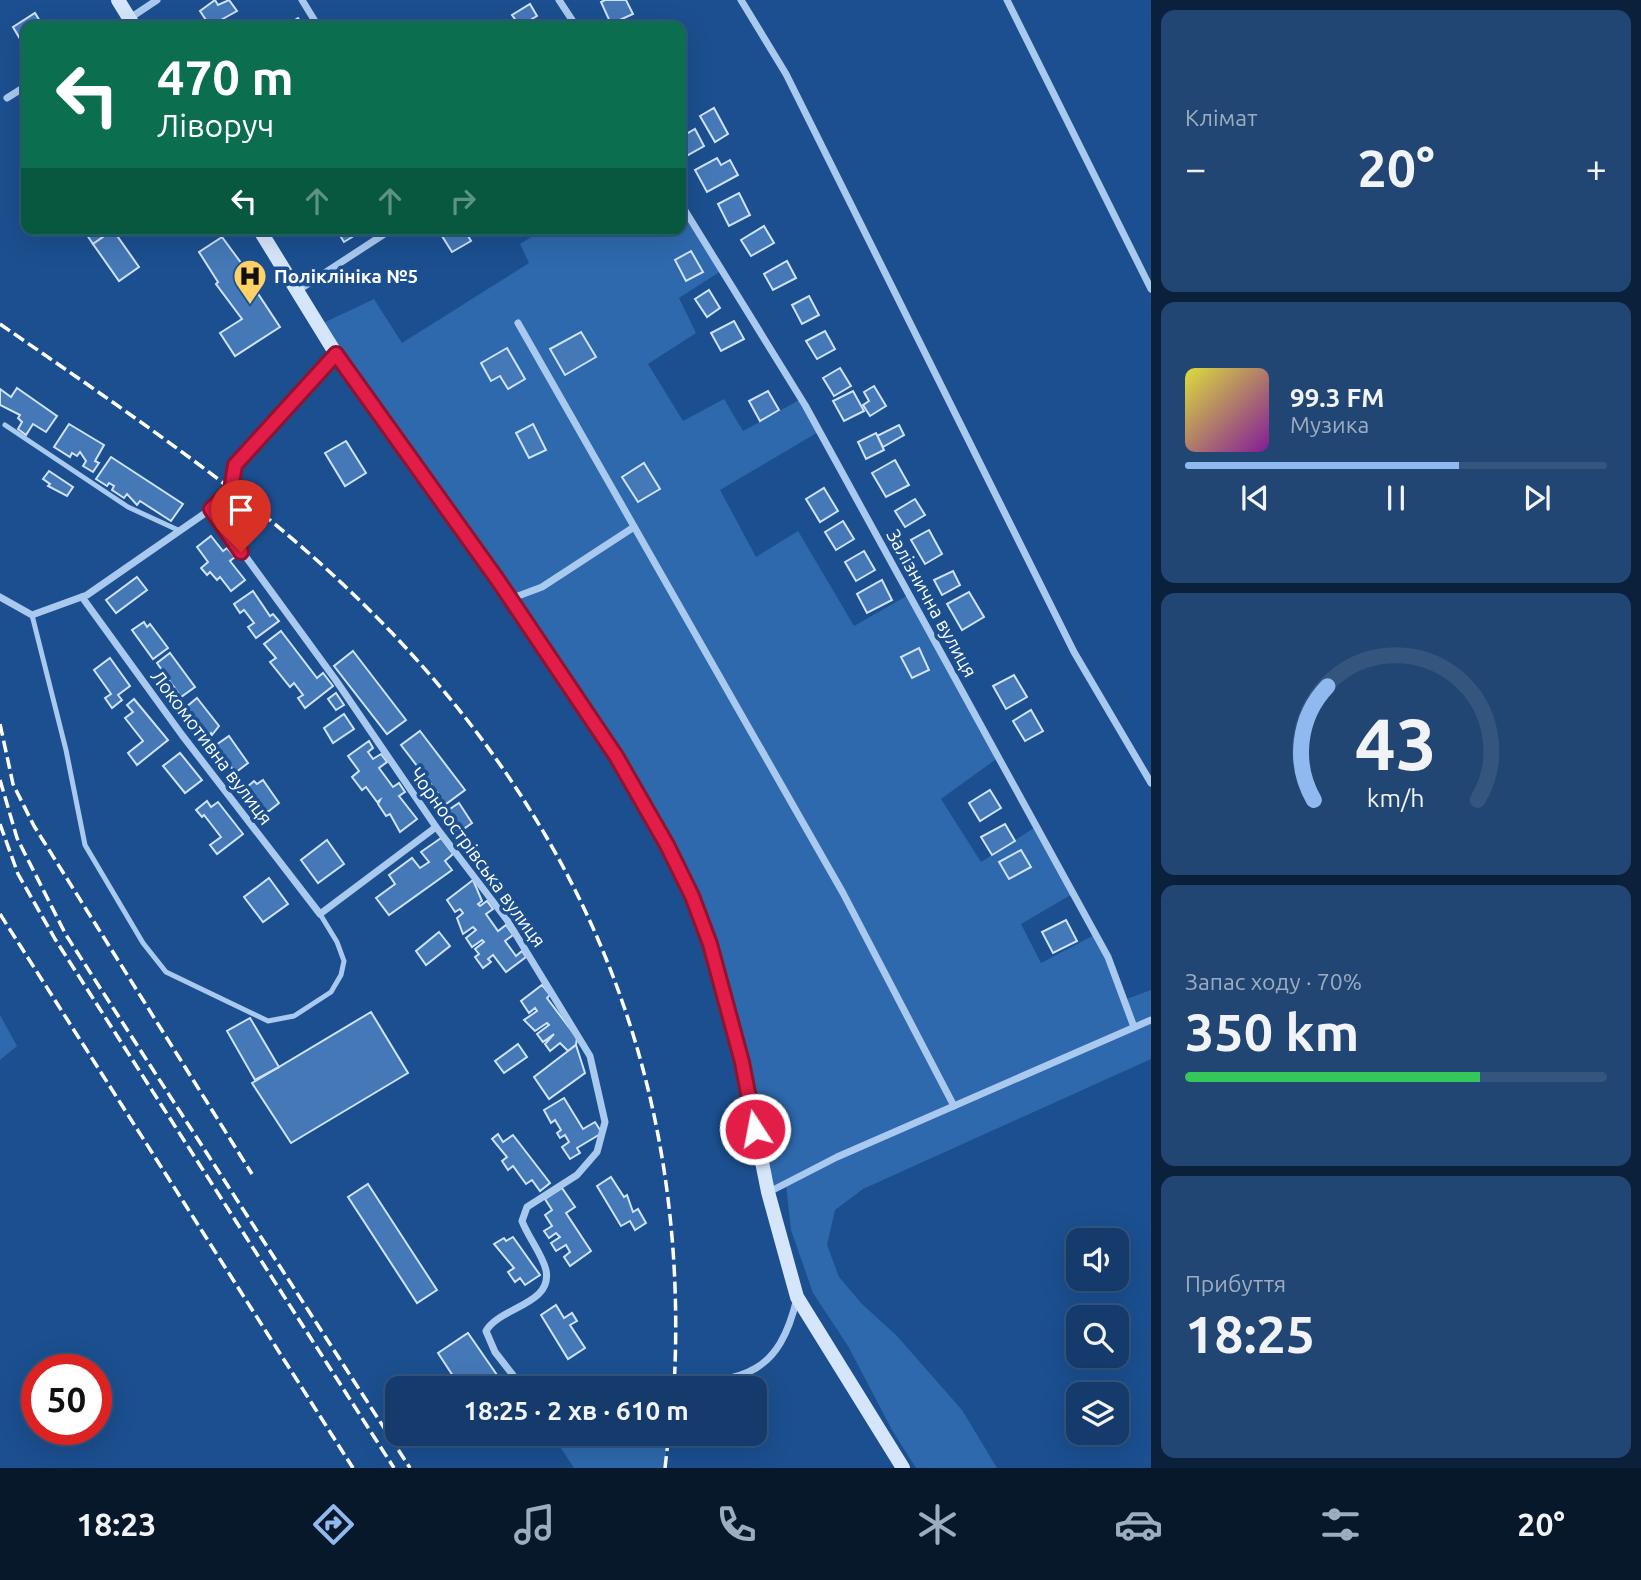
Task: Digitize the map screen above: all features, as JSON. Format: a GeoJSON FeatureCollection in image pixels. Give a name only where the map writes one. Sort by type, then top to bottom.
{"type":"FeatureCollection","features":[{"type":"Feature","properties":{"kind":"main road"},"geometry":{"type":"LineString","coordinates":[[118,0],[126,21]]}},
{"type":"Feature","properties":{"kind":"main road"},"geometry":{"type":"LineString","coordinates":[[263,235],[336,354],[510,599],[616,756],[692,896],[710,944],[742,1062],[768,1192],[797,1297],[903,1468]]}},
{"type":"Feature","properties":{"kind":"street"},"geometry":{"type":"LineString","coordinates":[[131,21],[157,0]]}},
{"type":"Feature","properties":{"kind":"street"},"geometry":{"type":"LineString","coordinates":[[302,0],[315,21]]}},
{"type":"Feature","properties":{"kind":"street"},"geometry":{"type":"LineString","coordinates":[[559,0],[573,21]]}},
{"type":"Feature","properties":{"kind":"street"},"geometry":{"type":"LineString","coordinates":[[741,0],[786,74],[1074,652],[1151,783]]}},
{"type":"Feature","properties":{"kind":"street"},"geometry":{"type":"LineString","coordinates":[[1006,0],[1151,289]]}},
{"type":"Feature","properties":{"kind":"street"},"geometry":{"type":"LineString","coordinates":[[7,98],[21,89]]}},
{"type":"Feature","properties":{"kind":"street","name":"Залізнична вулиця"},"geometry":{"type":"LineString","coordinates":[[686,212],[815,422],[1108,957],[1134,1027]]}},
{"type":"Feature","properties":{"kind":"street"},"geometry":{"type":"LineString","coordinates":[[297,291],[383,235]]}},
{"type":"Feature","properties":{"kind":"street"},"geometry":{"type":"LineString","coordinates":[[518,323],[843,893],[954,1106]]}},
{"type":"Feature","properties":{"kind":"street"},"geometry":{"type":"LineString","coordinates":[[0,597],[32,615],[82,597],[211,509],[231,490],[235,465],[336,354]]}},
{"type":"Feature","properties":{"kind":"street","name":"Чорноострівська вулиця"},"geometry":{"type":"LineString","coordinates":[[211,509],[335,679],[436,827],[507,920],[590,1056],[604,1112],[601,1140],[591,1162],[561,1186],[527,1207],[522,1221],[545,1268],[547,1280],[542,1292],[491,1322],[486,1331],[495,1352],[514,1376]]}},
{"type":"Feature","properties":{"kind":"street"},"geometry":{"type":"LineString","coordinates":[[510,599],[542,587],[634,527]]}},
{"type":"Feature","properties":{"kind":"street","name":"Локомотивна вулиця"},"geometry":{"type":"LineString","coordinates":[[82,597],[182,735],[320,914]]}},
{"type":"Feature","properties":{"kind":"street"},"geometry":{"type":"LineString","coordinates":[[320,914],[436,827]]}},
{"type":"Feature","properties":{"kind":"street"},"geometry":{"type":"LineString","coordinates":[[768,1192],[837,1157],[1151,1020]]}},
{"type":"Feature","properties":{"kind":"street"},"geometry":{"type":"LineString","coordinates":[[741,1376],[764,1362],[789,1331],[797,1297]]}},
{"type":"Feature","properties":{"kind":"lane"},"geometry":{"type":"LineString","coordinates":[[5,425],[128,507],[178,530]]}},
{"type":"Feature","properties":{"kind":"lane"},"geometry":{"type":"LineString","coordinates":[[32,615],[66,750],[85,845],[143,943],[166,972],[268,1021],[294,1016],[331,992],[341,975],[344,961],[337,942],[320,914]]}},
{"type":"Feature","properties":{"kind":"shaded area"},"geometry":{"type":"Polygon","coordinates":[[[686,212],[721,271],[679,298],[696,333],[648,364],[683,421],[724,399],[743,431],[801,399],[820,431],[720,490],[756,557],[798,531],[854,626],[910,594],[999,757],[941,799],[981,862],[1037,826],[1074,893],[1021,924],[1041,963],[1096,934],[1124,1000],[1151,990],[1151,1059],[863,1189],[835,1210],[827,1245],[839,1277],[862,1304],[897,1336],[962,1410],[997,1468],[916,1468],[892,1430],[848,1346],[813,1293],[791,1230],[786,1184],[768,1192],[710,944],[616,756],[317,326],[374,299],[402,343],[529,263],[520,244],[534,235],[686,235],[686,212]]]}},
{"type":"Feature","properties":{"kind":"shaded area"},"geometry":{"type":"Polygon","coordinates":[[[0,1015],[17,1046],[0,1060],[0,1015]]]}},
{"type":"Feature","properties":{"kind":"shaded area"},"geometry":{"type":"Polygon","coordinates":[[[560,1446],[666,1446],[666,1468],[574,1468],[560,1446]]]}},
{"type":"Feature","properties":{"kind":"building"},"geometry":{"type":"Polygon","coordinates":[[[215,0],[218,5],[229,0],[237,11],[219,21],[207,21],[200,11],[215,0]]]}},
{"type":"Feature","properties":{"kind":"building"},"geometry":{"type":"Polygon","coordinates":[[[626,0],[633,14],[618,21],[610,21],[601,2],[626,0]]]}},
{"type":"Feature","properties":{"kind":"building"},"geometry":{"type":"Polygon","coordinates":[[[530,4],[537,16],[528,21],[516,21],[512,15],[530,4]]]}},
{"type":"Feature","properties":{"kind":"building"},"geometry":{"type":"Polygon","coordinates":[[[35,13],[40,21],[22,21],[35,13]]]}},
{"type":"Feature","properties":{"kind":"building"},"geometry":{"type":"Polygon","coordinates":[[[21,22],[21,41],[13,27],[21,22]]]}},
{"type":"Feature","properties":{"kind":"building"},"geometry":{"type":"Polygon","coordinates":[[[714,108],[728,134],[715,142],[700,116],[714,108]]]}},
{"type":"Feature","properties":{"kind":"building"},"geometry":{"type":"Polygon","coordinates":[[[695,129],[704,146],[686,156],[686,134],[695,129]]]}},
{"type":"Feature","properties":{"kind":"building"},"geometry":{"type":"Polygon","coordinates":[[[717,158],[721,165],[730,160],[738,175],[707,192],[695,170],[717,158]]]}},
{"type":"Feature","properties":{"kind":"building"},"geometry":{"type":"Polygon","coordinates":[[[739,193],[750,215],[729,226],[718,204],[739,193]]]}},
{"type":"Feature","properties":{"kind":"building"},"geometry":{"type":"Polygon","coordinates":[[[764,226],[774,243],[751,256],[741,240],[764,226]]]}},
{"type":"Feature","properties":{"kind":"building"},"geometry":{"type":"Polygon","coordinates":[[[87,235],[106,235],[93,244],[87,235]]]}},
{"type":"Feature","properties":{"kind":"building"},"geometry":{"type":"Polygon","coordinates":[[[106,235],[117,235],[139,267],[119,281],[93,244],[106,235]]]}},
{"type":"Feature","properties":{"kind":"building"},"geometry":{"type":"Polygon","coordinates":[[[340,235],[355,235],[344,242],[340,235]]]}},
{"type":"Feature","properties":{"kind":"building"},"geometry":{"type":"Polygon","coordinates":[[[468,235],[471,241],[452,252],[442,236],[468,235]]]}},
{"type":"Feature","properties":{"kind":"building","name":"Поліклініка №5"},"geometry":{"type":"Polygon","coordinates":[[[222,237],[250,275],[247,277],[280,327],[235,356],[220,333],[242,319],[216,284],[218,282],[199,252],[222,237]]]}},
{"type":"Feature","properties":{"kind":"building"},"geometry":{"type":"Polygon","coordinates":[[[691,251],[703,272],[686,281],[675,260],[691,251]]]}},
{"type":"Feature","properties":{"kind":"building"},"geometry":{"type":"Polygon","coordinates":[[[787,261],[796,278],[773,290],[764,274],[787,261]]]}},
{"type":"Feature","properties":{"kind":"building"},"geometry":{"type":"Polygon","coordinates":[[[709,290],[720,308],[707,317],[695,299],[709,290]]]}},
{"type":"Feature","properties":{"kind":"building"},"geometry":{"type":"Polygon","coordinates":[[[809,296],[819,315],[802,324],[792,305],[809,296]]]}},
{"type":"Feature","properties":{"kind":"building"},"geometry":{"type":"Polygon","coordinates":[[[734,321],[744,339],[721,351],[711,333],[734,321]]]}},
{"type":"Feature","properties":{"kind":"building"},"geometry":{"type":"Polygon","coordinates":[[[825,331],[835,349],[817,359],[806,341],[825,331]]]}},
{"type":"Feature","properties":{"kind":"building"},"geometry":{"type":"Polygon","coordinates":[[[581,332],[596,357],[565,375],[550,349],[581,332]]]}},
{"type":"Feature","properties":{"kind":"building"},"geometry":{"type":"Polygon","coordinates":[[[507,348],[525,379],[508,389],[500,376],[491,381],[481,363],[507,348]]]}},
{"type":"Feature","properties":{"kind":"building"},"geometry":{"type":"Polygon","coordinates":[[[840,368],[851,386],[834,396],[823,378],[840,368]]]}},
{"type":"Feature","properties":{"kind":"building"},"geometry":{"type":"Polygon","coordinates":[[[874,386],[886,406],[870,416],[863,405],[869,401],[864,392],[874,386]]]}},
{"type":"Feature","properties":{"kind":"building"},"geometry":{"type":"Polygon","coordinates":[[[17,388],[57,416],[46,432],[33,424],[26,435],[18,429],[22,422],[18,418],[20,415],[0,405],[0,389],[11,397],[17,388]]]}},
{"type":"Feature","properties":{"kind":"building"},"geometry":{"type":"Polygon","coordinates":[[[768,391],[779,410],[760,421],[749,401],[768,391]]]}},
{"type":"Feature","properties":{"kind":"building"},"geometry":{"type":"Polygon","coordinates":[[[853,391],[864,411],[844,421],[833,401],[853,391]]]}},
{"type":"Feature","properties":{"kind":"building"},"geometry":{"type":"Polygon","coordinates":[[[69,424],[104,445],[95,461],[99,463],[93,472],[83,466],[86,461],[80,452],[77,456],[72,453],[70,457],[54,447],[69,424]]]}},
{"type":"Feature","properties":{"kind":"building"},"geometry":{"type":"Polygon","coordinates":[[[533,424],[546,450],[529,458],[516,433],[533,424]]]}},
{"type":"Feature","properties":{"kind":"building"},"geometry":{"type":"Polygon","coordinates":[[[899,425],[904,435],[883,447],[877,436],[899,425]]]}},
{"type":"Feature","properties":{"kind":"building"},"geometry":{"type":"Polygon","coordinates":[[[876,433],[884,450],[866,459],[858,442],[876,433]]]}},
{"type":"Feature","properties":{"kind":"building"},"geometry":{"type":"Polygon","coordinates":[[[346,441],[366,473],[345,486],[325,453],[346,441]]]}},
{"type":"Feature","properties":{"kind":"building"},"geometry":{"type":"Polygon","coordinates":[[[111,457],[183,504],[171,521],[140,501],[137,505],[127,494],[124,498],[112,490],[114,486],[109,483],[107,486],[96,479],[111,457]]]}},
{"type":"Feature","properties":{"kind":"building"},"geometry":{"type":"Polygon","coordinates":[[[895,460],[909,485],[886,497],[872,473],[895,460]]]}},
{"type":"Feature","properties":{"kind":"building"},"geometry":{"type":"Polygon","coordinates":[[[644,463],[660,489],[638,502],[622,477],[644,463]]]}},
{"type":"Feature","properties":{"kind":"building"},"geometry":{"type":"Polygon","coordinates":[[[49,471],[73,487],[67,496],[48,486],[50,484],[43,479],[49,471]]]}},
{"type":"Feature","properties":{"kind":"building"},"geometry":{"type":"Polygon","coordinates":[[[824,488],[838,511],[820,522],[806,499],[824,488]]]}},
{"type":"Feature","properties":{"kind":"building"},"geometry":{"type":"Polygon","coordinates":[[[915,499],[925,515],[905,527],[895,511],[915,499]]]}},
{"type":"Feature","properties":{"kind":"building"},"geometry":{"type":"Polygon","coordinates":[[[843,521],[854,539],[836,550],[825,532],[843,521]]]}},
{"type":"Feature","properties":{"kind":"building"},"geometry":{"type":"Polygon","coordinates":[[[929,530],[942,554],[925,564],[911,540],[929,530]]]}},
{"type":"Feature","properties":{"kind":"building"},"geometry":{"type":"Polygon","coordinates":[[[211,536],[223,551],[227,548],[235,557],[230,561],[245,580],[231,591],[220,577],[217,580],[210,572],[207,575],[201,568],[208,562],[197,547],[211,536]]]}},
{"type":"Feature","properties":{"kind":"building"},"geometry":{"type":"Polygon","coordinates":[[[864,551],[875,570],[856,581],[845,562],[864,551]]]}},
{"type":"Feature","properties":{"kind":"building"},"geometry":{"type":"Polygon","coordinates":[[[953,571],[960,585],[942,595],[934,580],[953,571]]]}},
{"type":"Feature","properties":{"kind":"building"},"geometry":{"type":"Polygon","coordinates":[[[137,577],[147,590],[116,613],[106,600],[137,577]]]}},
{"type":"Feature","properties":{"kind":"building"},"geometry":{"type":"Polygon","coordinates":[[[882,580],[892,600],[867,613],[857,594],[882,580]]]}},
{"type":"Feature","properties":{"kind":"building"},"geometry":{"type":"Polygon","coordinates":[[[253,591],[270,616],[273,614],[279,621],[256,638],[248,627],[254,623],[244,610],[240,613],[234,604],[253,591]]]}},
{"type":"Feature","properties":{"kind":"building"},"geometry":{"type":"Polygon","coordinates":[[[969,592],[984,617],[962,630],[947,604],[969,592]]]}},
{"type":"Feature","properties":{"kind":"building"},"geometry":{"type":"Polygon","coordinates":[[[144,622],[147,627],[150,624],[168,648],[153,659],[132,630],[144,622]]]}},
{"type":"Feature","properties":{"kind":"building"},"geometry":{"type":"Polygon","coordinates":[[[281,631],[317,678],[323,673],[333,686],[305,708],[298,698],[303,695],[294,683],[290,687],[270,662],[276,658],[264,644],[281,631]]]}},
{"type":"Feature","properties":{"kind":"building"},"geometry":{"type":"Polygon","coordinates":[[[919,648],[929,670],[912,678],[901,657],[919,648]]]}},
{"type":"Feature","properties":{"kind":"building"},"geometry":{"type":"Polygon","coordinates":[[[353,651],[406,720],[387,734],[334,666],[353,651]]]}},
{"type":"Feature","properties":{"kind":"building"},"geometry":{"type":"Polygon","coordinates":[[[170,653],[195,687],[181,697],[157,663],[170,653]]]}},
{"type":"Feature","properties":{"kind":"building"},"geometry":{"type":"Polygon","coordinates":[[[110,658],[130,686],[118,695],[122,700],[112,708],[105,698],[111,694],[94,670],[110,658]]]}},
{"type":"Feature","properties":{"kind":"building"},"geometry":{"type":"Polygon","coordinates":[[[1014,675],[1027,697],[1006,709],[993,686],[1014,675]]]}},
{"type":"Feature","properties":{"kind":"building"},"geometry":{"type":"Polygon","coordinates":[[[336,693],[344,705],[336,710],[328,699],[336,693]]]}},
{"type":"Feature","properties":{"kind":"building"},"geometry":{"type":"Polygon","coordinates":[[[197,698],[219,726],[212,735],[211,733],[207,736],[185,708],[197,698]]]}},
{"type":"Feature","properties":{"kind":"building"},"geometry":{"type":"Polygon","coordinates":[[[134,699],[168,740],[137,765],[128,753],[143,741],[125,718],[133,712],[127,705],[134,699]]]}},
{"type":"Feature","properties":{"kind":"building"},"geometry":{"type":"Polygon","coordinates":[[[1031,710],[1043,731],[1025,741],[1013,721],[1031,710]]]}},
{"type":"Feature","properties":{"kind":"building"},"geometry":{"type":"Polygon","coordinates":[[[344,714],[354,729],[333,743],[324,728],[344,714]]]}},
{"type":"Feature","properties":{"kind":"building"},"geometry":{"type":"Polygon","coordinates":[[[420,731],[465,790],[446,804],[401,745],[420,731]]]}},
{"type":"Feature","properties":{"kind":"building"},"geometry":{"type":"Polygon","coordinates":[[[229,736],[248,763],[235,773],[216,745],[229,736]]]}},
{"type":"Feature","properties":{"kind":"building"},"geometry":{"type":"Polygon","coordinates":[[[369,741],[373,748],[368,752],[373,759],[381,754],[387,762],[379,768],[393,787],[399,783],[405,792],[399,796],[417,819],[400,832],[390,814],[386,816],[378,804],[380,800],[377,802],[366,787],[362,790],[352,777],[359,771],[348,756],[369,741]]]}},
{"type":"Feature","properties":{"kind":"building"},"geometry":{"type":"Polygon","coordinates":[[[180,753],[202,780],[185,793],[163,766],[180,753]]]}},
{"type":"Feature","properties":{"kind":"building"},"geometry":{"type":"Polygon","coordinates":[[[263,780],[279,803],[269,811],[264,811],[246,788],[254,781],[257,784],[263,780]]]}},
{"type":"Feature","properties":{"kind":"building"},"geometry":{"type":"Polygon","coordinates":[[[990,790],[1001,808],[980,821],[969,803],[990,790]]]}},
{"type":"Feature","properties":{"kind":"building"},"geometry":{"type":"Polygon","coordinates":[[[207,801],[211,807],[218,802],[243,834],[217,854],[210,845],[221,837],[204,815],[202,817],[196,810],[207,801]]]}},
{"type":"Feature","properties":{"kind":"building"},"geometry":{"type":"Polygon","coordinates":[[[459,803],[472,823],[458,833],[444,813],[459,803]]]}},
{"type":"Feature","properties":{"kind":"building"},"geometry":{"type":"Polygon","coordinates":[[[1005,824],[1015,841],[992,855],[981,837],[1005,824]]]}},
{"type":"Feature","properties":{"kind":"building"},"geometry":{"type":"Polygon","coordinates":[[[441,838],[453,854],[445,861],[452,870],[389,915],[376,898],[395,884],[389,875],[412,858],[420,868],[429,862],[421,852],[441,838]]]}},
{"type":"Feature","properties":{"kind":"building"},"geometry":{"type":"Polygon","coordinates":[[[327,840],[344,864],[318,883],[301,860],[327,840]]]}},
{"type":"Feature","properties":{"kind":"building"},"geometry":{"type":"Polygon","coordinates":[[[1021,850],[1031,867],[1009,879],[999,862],[1021,850]]]}},
{"type":"Feature","properties":{"kind":"building"},"geometry":{"type":"Polygon","coordinates":[[[269,878],[288,904],[263,922],[244,897],[269,878]]]}},
{"type":"Feature","properties":{"kind":"building"},"geometry":{"type":"Polygon","coordinates":[[[473,880],[482,901],[478,904],[480,906],[487,901],[493,909],[486,914],[498,931],[506,925],[513,935],[505,941],[516,956],[522,951],[526,957],[506,972],[493,955],[488,959],[491,962],[483,968],[475,957],[479,954],[475,949],[484,942],[482,940],[472,947],[466,938],[476,930],[473,927],[463,934],[457,918],[463,913],[460,909],[455,912],[447,900],[473,880]]]}},
{"type":"Feature","properties":{"kind":"building"},"geometry":{"type":"Polygon","coordinates":[[[1066,920],[1077,941],[1053,953],[1042,932],[1066,920]]]}},
{"type":"Feature","properties":{"kind":"building"},"geometry":{"type":"Polygon","coordinates":[[[439,932],[450,946],[426,965],[416,951],[439,932]]]}},
{"type":"Feature","properties":{"kind":"building"},"geometry":{"type":"Polygon","coordinates":[[[542,985],[550,995],[547,998],[577,1038],[576,1045],[568,1051],[560,1043],[550,1051],[545,1044],[554,1034],[543,1042],[537,1034],[549,1025],[547,1023],[535,1031],[524,1020],[537,1011],[535,1008],[529,1013],[521,1001],[542,985]]]}},
{"type":"Feature","properties":{"kind":"building"},"geometry":{"type":"Polygon","coordinates":[[[371,1012],[408,1073],[291,1143],[252,1083],[371,1012]]]}},
{"type":"Feature","properties":{"kind":"building"},"geometry":{"type":"Polygon","coordinates":[[[250,1018],[279,1067],[255,1080],[227,1031],[250,1018]]]}},
{"type":"Feature","properties":{"kind":"building"},"geometry":{"type":"Polygon","coordinates":[[[518,1044],[527,1057],[504,1073],[495,1061],[518,1044]]]}},
{"type":"Feature","properties":{"kind":"building"},"geometry":{"type":"Polygon","coordinates":[[[576,1045],[585,1073],[549,1099],[534,1077],[576,1045]]]}},
{"type":"Feature","properties":{"kind":"building"},"geometry":{"type":"Polygon","coordinates":[[[564,1098],[583,1129],[595,1122],[602,1133],[577,1148],[580,1153],[570,1159],[562,1147],[569,1142],[565,1135],[560,1138],[557,1133],[561,1130],[555,1120],[551,1123],[544,1110],[564,1098]]]}},
{"type":"Feature","properties":{"kind":"building"},"geometry":{"type":"Polygon","coordinates":[[[498,1134],[503,1142],[513,1135],[550,1183],[540,1191],[532,1180],[526,1184],[513,1166],[508,1170],[502,1161],[507,1157],[492,1139],[498,1134]]]}},
{"type":"Feature","properties":{"kind":"building"},"geometry":{"type":"Polygon","coordinates":[[[611,1177],[624,1197],[627,1195],[633,1212],[638,1209],[646,1223],[635,1230],[630,1221],[621,1226],[597,1186],[611,1177]]]}},
{"type":"Feature","properties":{"kind":"building"},"geometry":{"type":"Polygon","coordinates":[[[368,1184],[437,1290],[417,1303],[348,1197],[368,1184]]]}},
{"type":"Feature","properties":{"kind":"building"},"geometry":{"type":"Polygon","coordinates":[[[562,1188],[575,1207],[566,1213],[591,1251],[570,1266],[564,1257],[570,1252],[566,1245],[556,1251],[551,1243],[560,1237],[556,1233],[549,1238],[544,1231],[552,1226],[545,1215],[552,1210],[545,1199],[562,1188]]]}},
{"type":"Feature","properties":{"kind":"building"},"geometry":{"type":"Polygon","coordinates":[[[513,1237],[540,1275],[525,1285],[520,1278],[515,1282],[508,1272],[514,1268],[494,1244],[504,1238],[506,1241],[513,1237]]]}},
{"type":"Feature","properties":{"kind":"building"},"geometry":{"type":"Polygon","coordinates":[[[556,1305],[564,1318],[572,1313],[577,1321],[570,1325],[585,1348],[568,1359],[541,1315],[556,1305]]]}},
{"type":"Feature","properties":{"kind":"building"},"geometry":{"type":"Polygon","coordinates":[[[468,1333],[498,1376],[453,1376],[438,1353],[468,1333]]]}},
{"type":"Feature","properties":{"kind":"railway"},"geometry":{"type":"LineString","coordinates":[[0,324],[229,487],[359,599],[445,693],[519,792],[579,898],[625,1011],[657,1130],[673,1255],[674,1376]]}},
{"type":"Feature","properties":{"kind":"railway"},"geometry":{"type":"LineString","coordinates":[[0,724],[13,784],[34,826],[252,1174]]}},
{"type":"Feature","properties":{"kind":"railway"},"geometry":{"type":"LineString","coordinates":[[0,780],[17,838],[66,935],[410,1468]]}},
{"type":"Feature","properties":{"kind":"railway"},"geometry":{"type":"LineString","coordinates":[[0,824],[18,874],[55,939],[394,1468]]}},
{"type":"Feature","properties":{"kind":"railway"},"geometry":{"type":"LineString","coordinates":[[0,914],[353,1468]]}},
{"type":"Feature","properties":{"kind":"railway"},"geometry":{"type":"LineString","coordinates":[[665,1468],[668,1446]]}},
{"type":"Feature","properties":{"kind":"place","name":"Поліклініка №5"},"geometry":{"type":"Point","coordinates":[250,306]}},
{"type":"Feature","properties":{"kind":"route"},"geometry":{"type":"LineString","coordinates":[[241,552],[211,509],[231,490],[235,465],[336,354],[497,579],[616,756],[667,845],[692,896],[710,944],[742,1062],[755,1129]]}}]}
